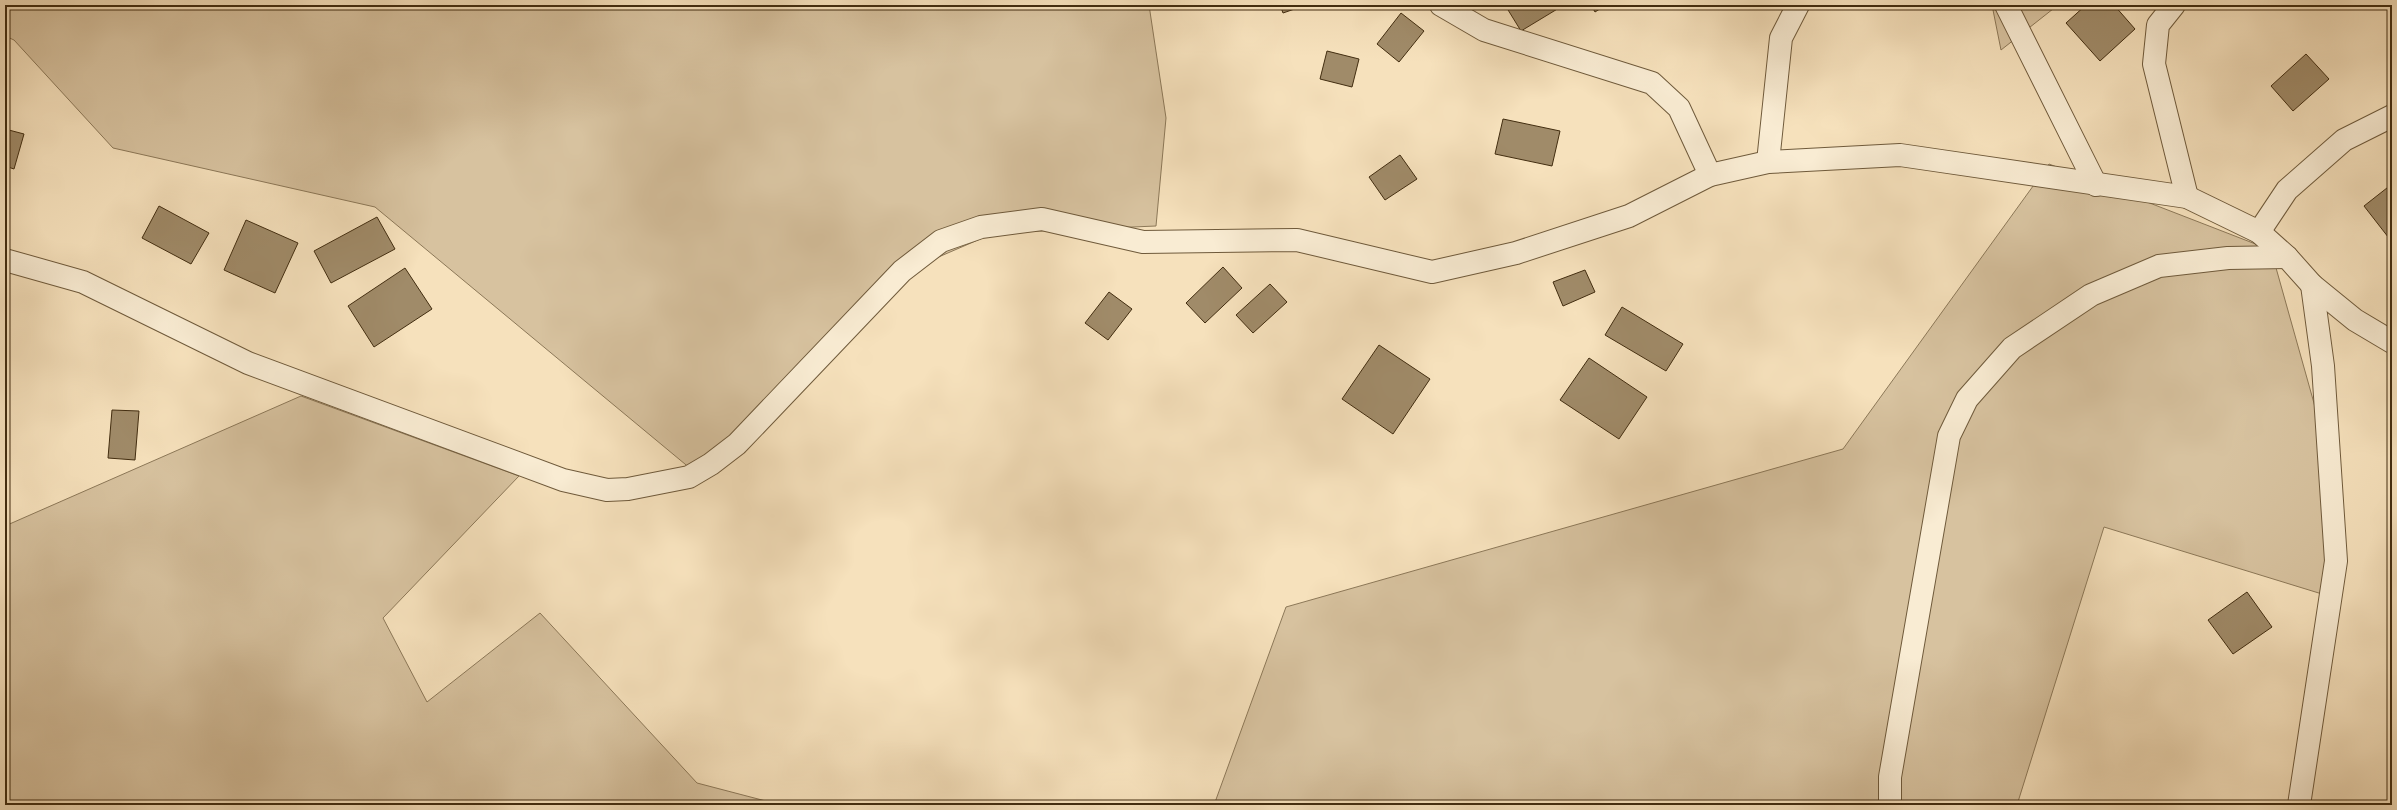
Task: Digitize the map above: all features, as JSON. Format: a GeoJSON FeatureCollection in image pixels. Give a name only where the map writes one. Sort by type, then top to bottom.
{"type":"FeatureCollection","features":[{"type":"Feature","properties":{"kind":"street"},"geometry":{"type":"LineString","coordinates":[[1441,5],[1484,30],[1652,83],[1679,108],[1710,175]]}},
{"type":"Feature","properties":{"kind":"street"},"geometry":{"type":"LineString","coordinates":[[1768,162],[1781,38],[1798,5]]}},
{"type":"Feature","properties":{"kind":"street"},"geometry":{"type":"LineString","coordinates":[[2006,5],[2096,185]]}},
{"type":"Feature","properties":{"kind":"street"},"geometry":{"type":"LineString","coordinates":[[2174,5],[2158,25],[2154,64],[2187,197]]}},
{"type":"Feature","properties":{"kind":"street"},"geometry":{"type":"LineString","coordinates":[[2259,232],[2287,190],[2344,140],[2392,116]]}},
{"type":"Feature","properties":{"kind":"street"},"geometry":{"type":"LineString","coordinates":[[5,260],[84,282],[256,366],[564,480],[607,490],[628,489],[689,477],[711,464],[737,444],[902,271],[941,241],[981,227],[1042,219],[1144,242],[1297,240],[1432,272],[1516,253],[1629,216],[1710,175],[1768,162],[1900,155],[2096,185],[2187,197],[2259,232],[2287,257],[2312,284],[2355,320],[2392,342]]}},
{"type":"Feature","properties":{"kind":"street"},"geometry":{"type":"LineString","coordinates":[[1890,805],[1890,777],[1949,436],[1967,399],[2012,348],[2091,295],[2160,266],[2228,258],[2287,257]]}},
{"type":"Feature","properties":{"kind":"street"},"geometry":{"type":"LineString","coordinates":[[2300,805],[2336,561],[2323,366],[2312,284]]}},
{"type":"Feature","properties":{"kind":"shaded area"},"geometry":{"type":"Polygon","coordinates":[[[5,5],[1149,5],[1166,118],[1156,226],[994,233],[890,278],[697,474],[375,207],[113,148],[14,40],[5,36],[5,5]]]}},
{"type":"Feature","properties":{"kind":"shaded area"},"geometry":{"type":"Polygon","coordinates":[[[1992,5],[2058,5],[2001,50],[1992,5]]]}},
{"type":"Feature","properties":{"kind":"shaded area"},"geometry":{"type":"Polygon","coordinates":[[[2049,164],[2271,250],[2335,478],[2322,594],[2104,527],[2017,805],[1214,805],[1286,607],[1843,449],[2049,164]]]}},
{"type":"Feature","properties":{"kind":"shaded area"},"geometry":{"type":"Polygon","coordinates":[[[301,396],[519,476],[383,618],[427,702],[540,613],[697,783],[781,805],[5,805],[5,526],[301,396]]]}},
{"type":"Feature","properties":{"kind":"building"},"geometry":{"type":"Polygon","coordinates":[[[1280,5],[1306,5],[1283,13],[1280,5]]]}},
{"type":"Feature","properties":{"kind":"building"},"geometry":{"type":"Polygon","coordinates":[[[1505,5],[1557,5],[1559,8],[1521,31],[1505,5]]]}},
{"type":"Feature","properties":{"kind":"building"},"geometry":{"type":"Polygon","coordinates":[[[1591,5],[1606,5],[1595,12],[1591,5]]]}},
{"type":"Feature","properties":{"kind":"building"},"geometry":{"type":"Polygon","coordinates":[[[2086,5],[2114,5],[2135,29],[2100,61],[2066,23],[2086,5]]]}},
{"type":"Feature","properties":{"kind":"building"},"geometry":{"type":"Polygon","coordinates":[[[1401,13],[1424,31],[1399,62],[1377,44],[1401,13]]]}},
{"type":"Feature","properties":{"kind":"building"},"geometry":{"type":"Polygon","coordinates":[[[1327,51],[1359,59],[1352,87],[1320,79],[1327,51]]]}},
{"type":"Feature","properties":{"kind":"building"},"geometry":{"type":"Polygon","coordinates":[[[2306,54],[2329,79],[2293,111],[2271,86],[2306,54]]]}},
{"type":"Feature","properties":{"kind":"building"},"geometry":{"type":"Polygon","coordinates":[[[1503,119],[1560,131],[1552,166],[1495,154],[1503,119]]]}},
{"type":"Feature","properties":{"kind":"building"},"geometry":{"type":"Polygon","coordinates":[[[5,129],[24,134],[14,169],[5,166],[5,129]]]}},
{"type":"Feature","properties":{"kind":"building"},"geometry":{"type":"Polygon","coordinates":[[[1400,155],[1417,179],[1385,200],[1369,177],[1400,155]]]}},
{"type":"Feature","properties":{"kind":"building"},"geometry":{"type":"Polygon","coordinates":[[[2392,184],[2392,242],[2364,206],[2392,184]]]}},
{"type":"Feature","properties":{"kind":"building"},"geometry":{"type":"Polygon","coordinates":[[[159,206],[209,233],[191,264],[142,238],[159,206]]]}},
{"type":"Feature","properties":{"kind":"building"},"geometry":{"type":"Polygon","coordinates":[[[377,217],[395,249],[331,283],[314,251],[377,217]]]}},
{"type":"Feature","properties":{"kind":"building"},"geometry":{"type":"Polygon","coordinates":[[[246,220],[298,243],[275,293],[224,270],[246,220]]]}},
{"type":"Feature","properties":{"kind":"building"},"geometry":{"type":"Polygon","coordinates":[[[1223,267],[1242,288],[1205,323],[1186,303],[1223,267]]]}},
{"type":"Feature","properties":{"kind":"building"},"geometry":{"type":"Polygon","coordinates":[[[405,268],[432,309],[374,347],[348,306],[405,268]]]}},
{"type":"Feature","properties":{"kind":"building"},"geometry":{"type":"Polygon","coordinates":[[[1585,270],[1595,292],[1563,306],[1553,282],[1585,270]]]}},
{"type":"Feature","properties":{"kind":"building"},"geometry":{"type":"Polygon","coordinates":[[[1270,284],[1287,302],[1253,333],[1236,315],[1270,284]]]}},
{"type":"Feature","properties":{"kind":"building"},"geometry":{"type":"Polygon","coordinates":[[[1109,292],[1132,309],[1108,340],[1085,323],[1109,292]]]}},
{"type":"Feature","properties":{"kind":"building"},"geometry":{"type":"Polygon","coordinates":[[[1622,307],[1683,344],[1666,371],[1605,335],[1622,307]]]}},
{"type":"Feature","properties":{"kind":"building"},"geometry":{"type":"Polygon","coordinates":[[[5,314],[9,315],[5,351],[5,314]]]}},
{"type":"Feature","properties":{"kind":"building"},"geometry":{"type":"Polygon","coordinates":[[[1379,345],[1430,379],[1393,434],[1342,399],[1379,345]]]}},
{"type":"Feature","properties":{"kind":"building"},"geometry":{"type":"Polygon","coordinates":[[[1589,358],[1647,397],[1619,439],[1560,400],[1589,358]]]}},
{"type":"Feature","properties":{"kind":"building"},"geometry":{"type":"Polygon","coordinates":[[[112,410],[139,411],[135,460],[108,458],[112,410]]]}},
{"type":"Feature","properties":{"kind":"building"},"geometry":{"type":"Polygon","coordinates":[[[2247,592],[2272,627],[2233,654],[2208,620],[2247,592]]]}}]}
